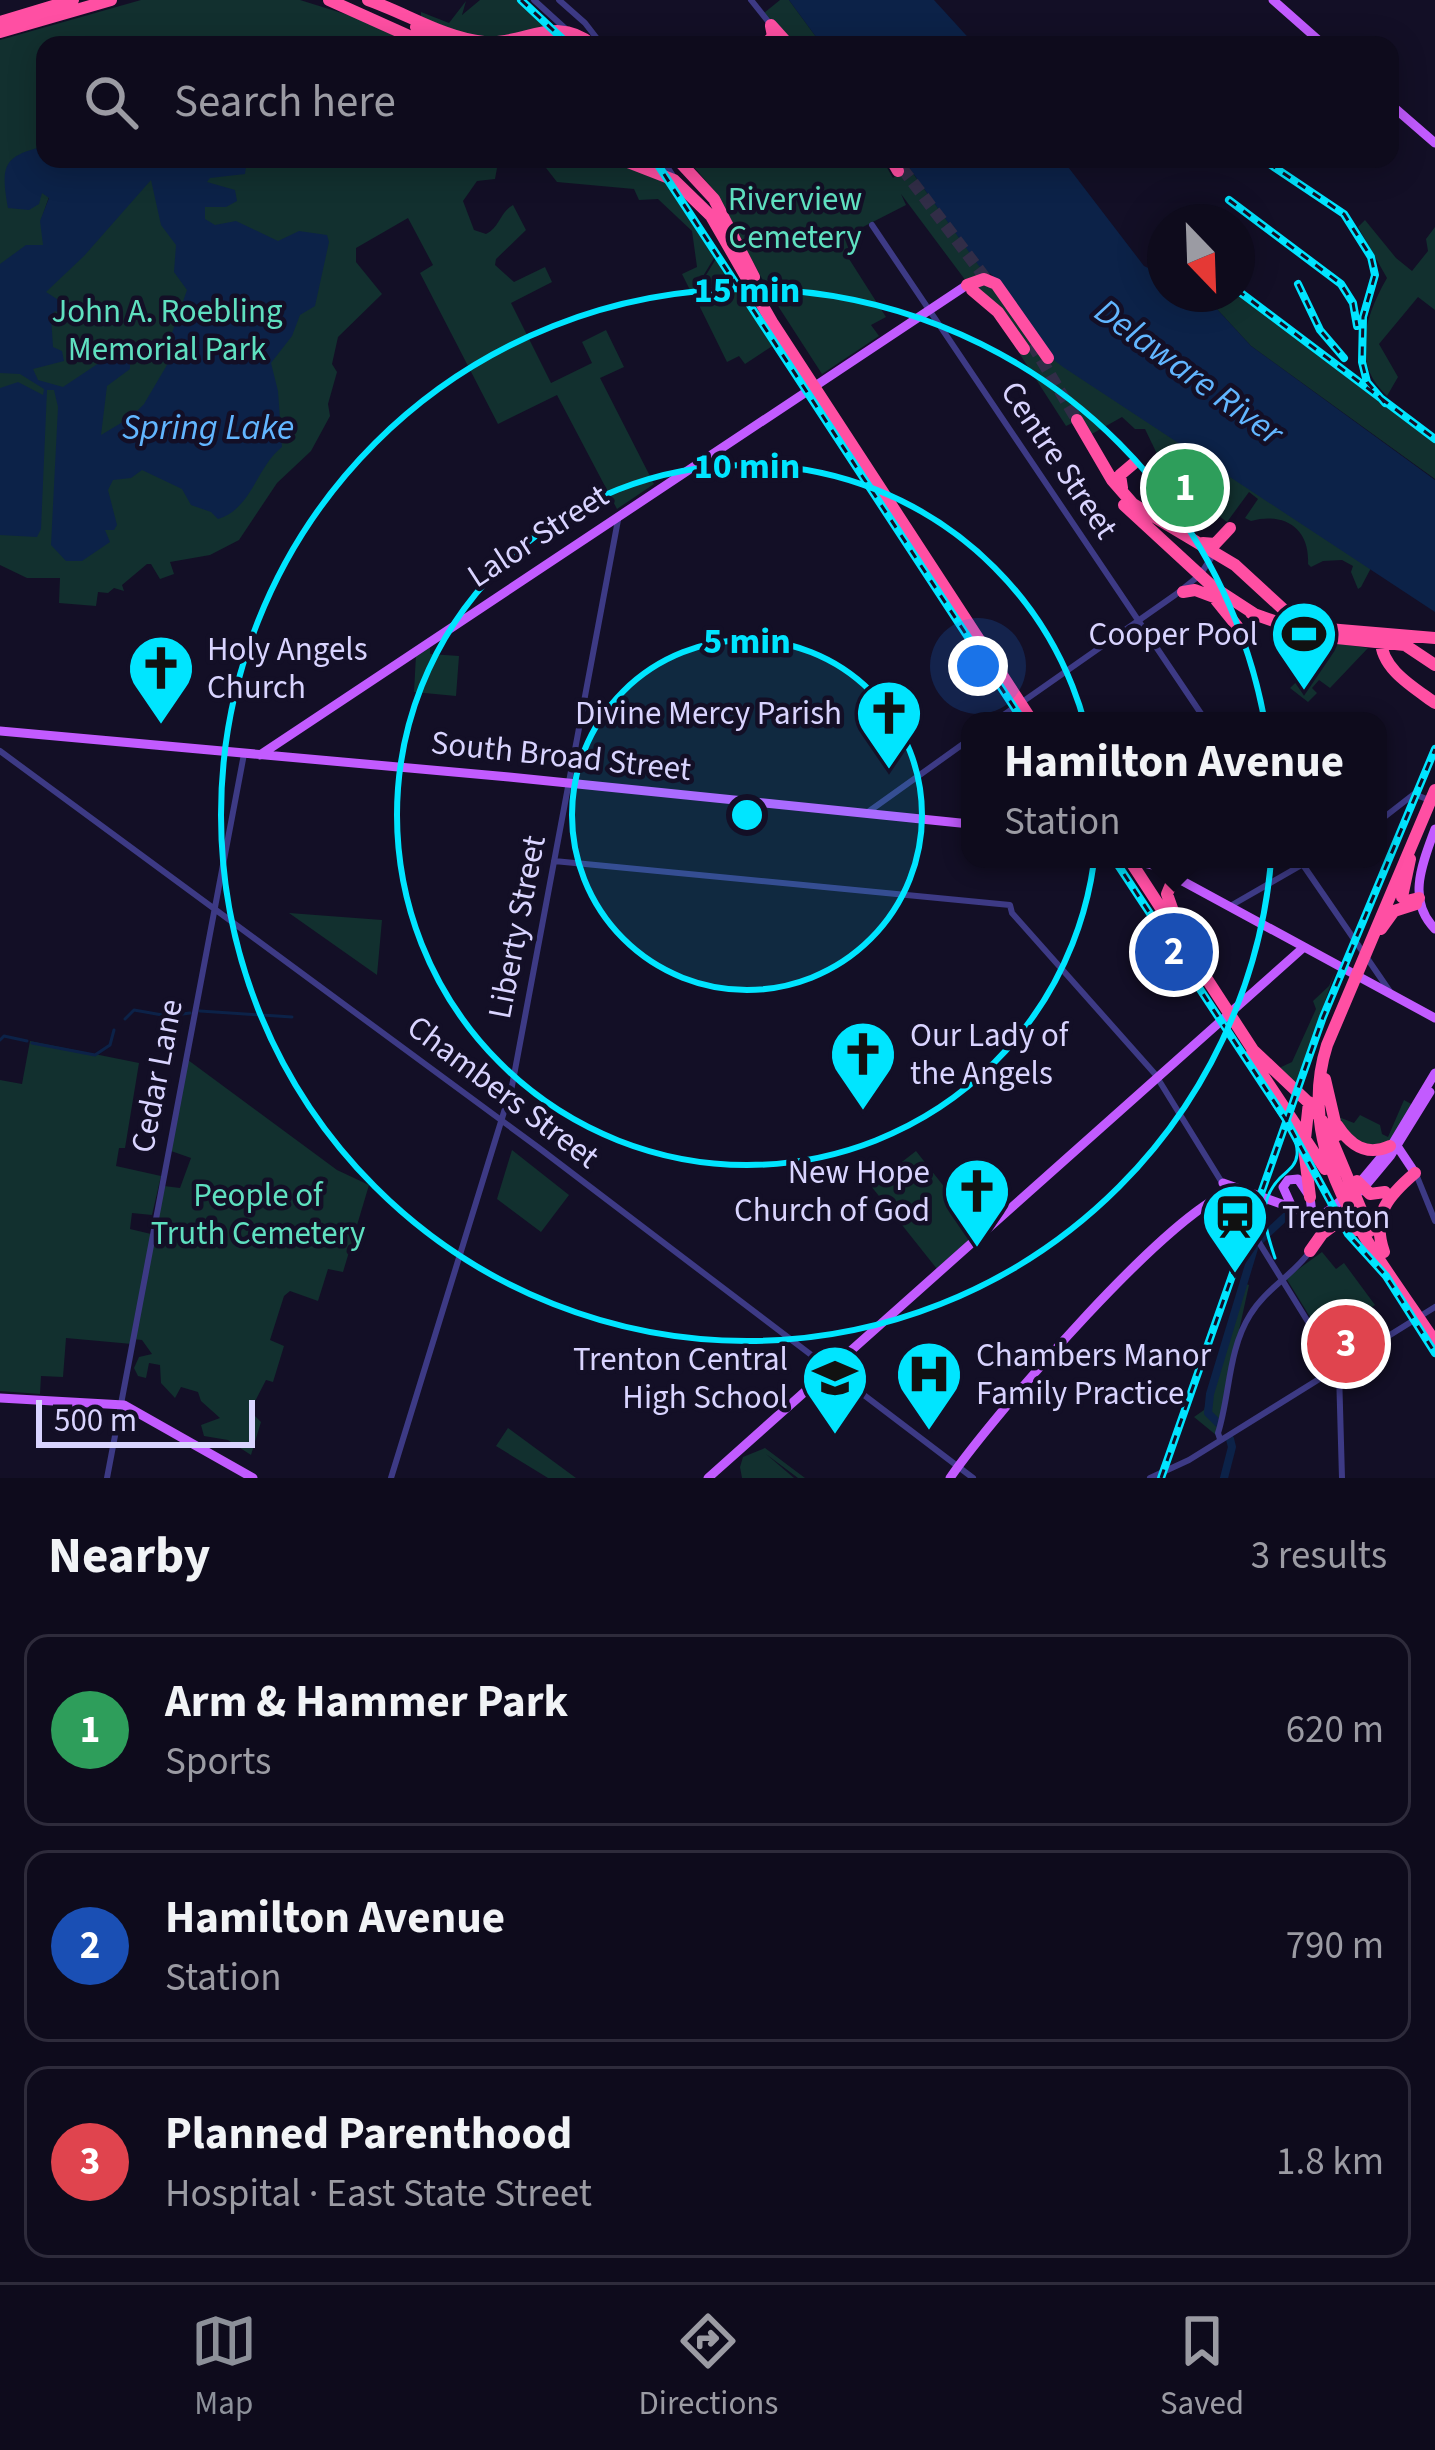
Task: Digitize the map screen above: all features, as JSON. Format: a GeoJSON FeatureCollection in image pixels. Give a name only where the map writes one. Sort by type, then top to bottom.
{"type":"FeatureCollection","features":[{"type":"Feature","properties":{"kind":"highway"},"geometry":{"type":"LineString","coordinates":[[0,22],[74,0]]}},
{"type":"Feature","properties":{"kind":"highway"},"geometry":{"type":"LineString","coordinates":[[0,32],[111,0]]}},
{"type":"Feature","properties":{"kind":"highway"},"geometry":{"type":"LineString","coordinates":[[329,0],[409,36]]}},
{"type":"Feature","properties":{"kind":"highway"},"geometry":{"type":"LineString","coordinates":[[358,0],[428,36]]}},
{"type":"Feature","properties":{"kind":"highway"},"geometry":{"type":"LineString","coordinates":[[368,0],[465,36]]}},
{"type":"Feature","properties":{"kind":"highway"},"geometry":{"type":"LineString","coordinates":[[770,25],[773,36]]}},
{"type":"Feature","properties":{"kind":"highway"},"geometry":{"type":"LineString","coordinates":[[770,25],[780,36]]}},
{"type":"Feature","properties":{"kind":"highway"},"geometry":{"type":"LineString","coordinates":[[523,36],[558,29],[572,36]]}},
{"type":"Feature","properties":{"kind":"highway"},"geometry":{"type":"LineString","coordinates":[[661,168],[695,197],[717,225],[1029,712]]}},
{"type":"Feature","properties":{"kind":"highway"},"geometry":{"type":"LineString","coordinates":[[685,168],[714,199],[817,385]]}},
{"type":"Feature","properties":{"kind":"highway"},"geometry":{"type":"LineString","coordinates":[[1024,349],[998,312],[969,287],[984,279],[995,284],[1048,358]]}},
{"type":"Feature","properties":{"kind":"highway"},"geometry":{"type":"LineString","coordinates":[[1256,615],[1201,576],[1125,506],[1075,422],[1133,504],[1220,550],[1277,606],[1305,622],[1413,649],[1435,665]]}},
{"type":"Feature","properties":{"kind":"highway"},"geometry":{"type":"LineString","coordinates":[[1105,467],[1116,472],[1133,464],[1118,482],[1133,504]]}},
{"type":"Feature","properties":{"kind":"highway"},"geometry":{"type":"LineString","coordinates":[[1201,543],[1215,544],[1230,528]]}},
{"type":"Feature","properties":{"kind":"highway"},"geometry":{"type":"LineString","coordinates":[[1181,590],[1192,576],[1184,560]]}},
{"type":"Feature","properties":{"kind":"highway"},"geometry":{"type":"LineString","coordinates":[[1181,590],[1195,590],[1317,636],[1365,641],[1435,638]]}},
{"type":"Feature","properties":{"kind":"highway"},"geometry":{"type":"LineString","coordinates":[[1211,596],[1237,626]]}},
{"type":"Feature","properties":{"kind":"highway"},"geometry":{"type":"LineString","coordinates":[[1384,640],[1387,664],[1435,703]]}},
{"type":"Feature","properties":{"kind":"highway"},"geometry":{"type":"LineString","coordinates":[[1394,668],[1393,650],[1413,649]]}},
{"type":"Feature","properties":{"kind":"highway"},"geometry":{"type":"LineString","coordinates":[[1356,1196],[1325,1132],[1323,1072],[1414,848],[1435,773]]}},
{"type":"Feature","properties":{"kind":"highway"},"geometry":{"type":"LineString","coordinates":[[1310,1197],[1304,1148],[1306,1113],[1397,873],[1430,801]]}},
{"type":"Feature","properties":{"kind":"highway"},"geometry":{"type":"LineString","coordinates":[[1414,848],[1402,897],[1420,901]]}},
{"type":"Feature","properties":{"kind":"highway"},"geometry":{"type":"LineString","coordinates":[[1134,868],[1202,968]]}},
{"type":"Feature","properties":{"kind":"highway"},"geometry":{"type":"LineString","coordinates":[[1134,868],[1309,1145],[1356,1196]]}},
{"type":"Feature","properties":{"kind":"highway"},"geometry":{"type":"LineString","coordinates":[[1174,877],[1168,901],[1227,1015],[1258,1056],[1321,1118],[1371,1232],[1435,1331]]}},
{"type":"Feature","properties":{"kind":"highway"},"geometry":{"type":"LineString","coordinates":[[1374,940],[1394,911],[1420,901]]}},
{"type":"Feature","properties":{"kind":"highway"},"geometry":{"type":"LineString","coordinates":[[1323,1072],[1356,1196],[1351,1222],[1435,1342]]}},
{"type":"Feature","properties":{"kind":"highway"},"geometry":{"type":"LineString","coordinates":[[1332,1118],[1358,1147],[1374,1152],[1393,1148]]}},
{"type":"Feature","properties":{"kind":"highway"},"geometry":{"type":"LineString","coordinates":[[1315,1219],[1399,1178],[1412,1165]]}},
{"type":"Feature","properties":{"kind":"highway"},"geometry":{"type":"LineString","coordinates":[[1384,1253],[1380,1215],[1412,1165]]}},
{"type":"Feature","properties":{"kind":"highway"},"geometry":{"type":"LineString","coordinates":[[1310,1250],[1356,1196]]}},
{"type":"Feature","properties":{"kind":"main road"},"geometry":{"type":"LineString","coordinates":[[1273,0],[1314,36]]}},
{"type":"Feature","properties":{"kind":"main road"},"geometry":{"type":"LineString","coordinates":[[1399,112],[1435,143]]}},
{"type":"Feature","properties":{"kind":"main road","name":"Lalor Street"},"geometry":{"type":"LineString","coordinates":[[262,753],[969,287]]}},
{"type":"Feature","properties":{"kind":"main road","name":"South Broad Street"},"geometry":{"type":"LineString","coordinates":[[0,729],[262,753]]}},
{"type":"Feature","properties":{"kind":"main road","name":"South Broad Street"},"geometry":{"type":"LineString","coordinates":[[0,729],[961,823]]}},
{"type":"Feature","properties":{"kind":"main road"},"geometry":{"type":"LineString","coordinates":[[1435,829],[1419,877],[1424,916],[1435,926]]}},
{"type":"Feature","properties":{"kind":"main road"},"geometry":{"type":"LineString","coordinates":[[1151,868],[1372,980],[1435,1018]]}},
{"type":"Feature","properties":{"kind":"main road"},"geometry":{"type":"LineString","coordinates":[[708,1478],[1304,946]]}},
{"type":"Feature","properties":{"kind":"main road"},"geometry":{"type":"LineString","coordinates":[[950,1478],[1114,1285],[1208,1203],[1241,1192],[1315,1219],[1332,1216],[1364,1188],[1407,1132],[1435,1077]]}},
{"type":"Feature","properties":{"kind":"main road"},"geometry":{"type":"LineString","coordinates":[[1393,1148],[1435,1077]]}},
{"type":"Feature","properties":{"kind":"main road"},"geometry":{"type":"LineString","coordinates":[[1407,1132],[1412,1165]]}},
{"type":"Feature","properties":{"kind":"main road"},"geometry":{"type":"LineString","coordinates":[[1393,1148],[1412,1165]]}},
{"type":"Feature","properties":{"kind":"main road"},"geometry":{"type":"LineString","coordinates":[[1296,1210],[1284,1196],[1286,1182],[1301,1180],[1315,1219]]}},
{"type":"Feature","properties":{"kind":"main road"},"geometry":{"type":"LineString","coordinates":[[1241,1192],[1241,1211]]}},
{"type":"Feature","properties":{"kind":"main road"},"geometry":{"type":"LineString","coordinates":[[1208,1203],[1225,1201],[1241,1211]]}},
{"type":"Feature","properties":{"kind":"main road"},"geometry":{"type":"LineString","coordinates":[[1272,1203],[1315,1219]]}},
{"type":"Feature","properties":{"kind":"main road"},"geometry":{"type":"LineString","coordinates":[[0,1398],[121,1405],[253,1478]]}},
{"type":"Feature","properties":{"kind":"street"},"geometry":{"type":"LineString","coordinates":[[535,0],[576,36]]}},
{"type":"Feature","properties":{"kind":"street"},"geometry":{"type":"LineString","coordinates":[[559,0],[589,36]]}},
{"type":"Feature","properties":{"kind":"street"},"geometry":{"type":"LineString","coordinates":[[751,0],[770,25]]}},
{"type":"Feature","properties":{"kind":"street"},"geometry":{"type":"LineString","coordinates":[[659,168],[736,261]]}},
{"type":"Feature","properties":{"kind":"street","name":"Centre Street"},"geometry":{"type":"LineString","coordinates":[[872,225],[1200,712]]}},
{"type":"Feature","properties":{"kind":"street","name":"Liberty Street"},"geometry":{"type":"LineString","coordinates":[[391,1478],[512,1086],[616,517]]}},
{"type":"Feature","properties":{"kind":"street"},"geometry":{"type":"LineString","coordinates":[[1008,712],[1201,576],[1220,550]]}},
{"type":"Feature","properties":{"kind":"street"},"geometry":{"type":"LineString","coordinates":[[866,814],[961,745]]}},
{"type":"Feature","properties":{"kind":"street","name":"Chambers Street"},"geometry":{"type":"LineString","coordinates":[[0,751],[501,1120],[973,1478]]}},
{"type":"Feature","properties":{"kind":"street","name":"Cedar Lane"},"geometry":{"type":"LineString","coordinates":[[107,1478],[244,754]]}},
{"type":"Feature","properties":{"kind":"street"},"geometry":{"type":"LineString","coordinates":[[1387,815],[1414,794],[1430,801]]}},
{"type":"Feature","properties":{"kind":"street"},"geometry":{"type":"LineString","coordinates":[[554,861],[1010,905],[1012,914],[1157,1077],[1241,1192],[1241,1211],[1336,1368],[1342,1478]]}},
{"type":"Feature","properties":{"kind":"street"},"geometry":{"type":"LineString","coordinates":[[1229,906],[1291,868]]}},
{"type":"Feature","properties":{"kind":"street"},"geometry":{"type":"LineString","coordinates":[[1305,868],[1368,961],[1372,980]]}},
{"type":"Feature","properties":{"kind":"street"},"geometry":{"type":"LineString","coordinates":[[1412,1165],[1435,1221]]}},
{"type":"Feature","properties":{"kind":"street"},"geometry":{"type":"LineString","coordinates":[[1221,1439],[1250,1314],[1310,1250],[1315,1219]]}},
{"type":"Feature","properties":{"kind":"street"},"geometry":{"type":"LineString","coordinates":[[1154,1476],[1435,1307]]}},
{"type":"Feature","properties":{"kind":"street"},"geometry":{"type":"LineString","coordinates":[[1224,1420],[1232,1430],[1239,1427]]}},
{"type":"Feature","properties":{"kind":"green space","name":"John A. Roebling Memorial Park"},"geometry":{"type":"Polygon","coordinates":[[[141,0],[300,0],[374,23],[399,36],[36,36],[36,168],[42,168],[42,192],[49,197],[41,220],[95,168],[497,168],[495,179],[477,181],[463,201],[474,230],[491,231],[513,205],[526,230],[495,265],[514,282],[545,267],[552,282],[511,303],[551,383],[592,363],[582,342],[606,330],[624,367],[600,378],[654,484],[617,509],[557,395],[498,424],[420,273],[433,265],[408,218],[356,248],[356,262],[382,294],[338,337],[330,416],[311,451],[277,483],[239,540],[210,555],[170,562],[174,574],[160,579],[147,564],[122,585],[124,591],[98,592],[96,606],[59,603],[60,578],[27,578],[0,565],[0,40],[141,0]]]}},
{"type":"Feature","properties":{"kind":"green space"},"geometry":{"type":"Polygon","coordinates":[[[480,0],[518,0],[556,36],[446,36],[421,17],[421,12],[449,23],[466,1],[462,15],[480,0]]]}},
{"type":"Feature","properties":{"kind":"green space"},"geometry":{"type":"Polygon","coordinates":[[[780,0],[789,0],[815,36],[784,36],[764,13],[780,0]]]}},
{"type":"Feature","properties":{"kind":"green space"},"geometry":{"type":"Polygon","coordinates":[[[546,168],[638,168],[664,177],[716,255],[692,294],[682,274],[697,267],[692,231],[658,199],[639,200],[634,189],[557,182],[546,168]]]}},
{"type":"Feature","properties":{"kind":"green space","name":"Riverview Cemetery"},"geometry":{"type":"Polygon","coordinates":[[[695,168],[887,168],[893,178],[909,168],[988,277],[966,281],[901,194],[906,205],[857,230],[860,239],[844,251],[886,317],[871,325],[879,336],[822,374],[769,292],[717,194],[695,168]]]}},
{"type":"Feature","properties":{"kind":"green space"},"geometry":{"type":"Polygon","coordinates":[[[1365,220],[1412,271],[1428,251],[1426,239],[1435,227],[1435,310],[1418,297],[1379,344],[1398,377],[1387,396],[1375,383],[1365,354],[1368,323],[1387,278],[1358,227],[1365,220]]]}},
{"type":"Feature","properties":{"kind":"green space"},"geometry":{"type":"Polygon","coordinates":[[[717,257],[774,345],[745,364],[739,356],[727,362],[694,295],[717,257]]]}},
{"type":"Feature","properties":{"kind":"green space"},"geometry":{"type":"Polygon","coordinates":[[[988,281],[1050,357],[1371,568],[1361,587],[1358,589],[1351,572],[1353,566],[1342,560],[1311,567],[1305,541],[1293,526],[1274,519],[1245,518],[1258,499],[1249,492],[1227,522],[1216,514],[1207,525],[1186,524],[1186,519],[1180,521],[1161,508],[1147,485],[1148,476],[1164,456],[1158,456],[1145,429],[1135,429],[1122,417],[1090,435],[1081,419],[1066,426],[974,283],[988,281]]]}},
{"type":"Feature","properties":{"kind":"green space"},"geometry":{"type":"Polygon","coordinates":[[[1255,307],[1414,424],[1435,442],[1435,479],[1251,346],[1220,312],[1255,312],[1255,307]]]}},
{"type":"Feature","properties":{"kind":"green space"},"geometry":{"type":"Polygon","coordinates":[[[1299,638],[1368,648],[1330,688],[1319,680],[1312,688],[1317,693],[1308,702],[1290,688],[1308,671],[1295,642],[1299,638]]]}},
{"type":"Feature","properties":{"kind":"green space"},"geometry":{"type":"Polygon","coordinates":[[[430,645],[430,654],[459,656],[456,696],[414,692],[416,655],[430,645]]]}},
{"type":"Feature","properties":{"kind":"green space"},"geometry":{"type":"Polygon","coordinates":[[[289,913],[382,920],[377,975],[289,913]]]}},
{"type":"Feature","properties":{"kind":"green space"},"geometry":{"type":"Polygon","coordinates":[[[1335,972],[1297,1083],[1292,1085],[1279,1068],[1292,1062],[1316,1009],[1313,1001],[1329,986],[1335,972]]]}},
{"type":"Feature","properties":{"kind":"green space","name":"People of Truth Cemetery"},"geometry":{"type":"Polygon","coordinates":[[[30,1041],[139,1063],[125,1148],[119,1148],[116,1166],[161,1176],[152,1215],[132,1213],[130,1229],[151,1234],[164,1186],[180,1188],[191,1158],[171,1151],[188,1060],[337,1170],[369,1185],[343,1272],[328,1269],[318,1301],[290,1291],[284,1296],[270,1340],[284,1346],[273,1382],[266,1380],[250,1411],[261,1422],[251,1455],[228,1440],[204,1436],[201,1425],[220,1418],[198,1392],[181,1387],[175,1398],[161,1383],[160,1365],[149,1363],[146,1378],[138,1376],[134,1368],[139,1357],[152,1354],[142,1340],[133,1339],[132,1344],[66,1338],[63,1377],[41,1376],[40,1394],[0,1391],[0,1080],[22,1084],[30,1041]]]}},
{"type":"Feature","properties":{"kind":"green space"},"geometry":{"type":"Polygon","coordinates":[[[1404,1100],[1413,1105],[1390,1143],[1379,1149],[1350,1141],[1336,1116],[1354,1123],[1360,1115],[1380,1125],[1388,1137],[1404,1100]]]}},
{"type":"Feature","properties":{"kind":"green space"},"geometry":{"type":"Polygon","coordinates":[[[512,1150],[569,1195],[541,1232],[497,1199],[512,1150]]]}},
{"type":"Feature","properties":{"kind":"green space"},"geometry":{"type":"Polygon","coordinates":[[[916,1151],[979,1231],[937,1269],[871,1186],[916,1151]]]}},
{"type":"Feature","properties":{"kind":"green space"},"geometry":{"type":"Polygon","coordinates":[[[1322,1252],[1336,1269],[1344,1263],[1375,1305],[1323,1338],[1286,1278],[1322,1252]]]}},
{"type":"Feature","properties":{"kind":"green space"},"geometry":{"type":"Polygon","coordinates":[[[1243,1283],[1249,1285],[1216,1435],[1194,1417],[1204,1410],[1243,1283]]]}},
{"type":"Feature","properties":{"kind":"green space"},"geometry":{"type":"Polygon","coordinates":[[[508,1428],[576,1478],[548,1478],[496,1446],[508,1428]]]}},
{"type":"Feature","properties":{"kind":"green space"},"geometry":{"type":"Polygon","coordinates":[[[765,1448],[805,1478],[798,1478],[766,1454],[794,1478],[742,1478],[743,1457],[765,1448]]]}},
{"type":"Feature","properties":{"kind":"water"},"geometry":{"type":"Polygon","coordinates":[[[789,0],[934,0],[967,36],[815,36],[789,0]]]}},
{"type":"Feature","properties":{"kind":"water","name":"Spring Lake"},"geometry":{"type":"Polygon","coordinates":[[[36,149],[36,168],[246,168],[245,174],[210,178],[207,182],[235,190],[237,201],[226,207],[205,207],[205,219],[215,225],[236,221],[278,241],[299,231],[327,235],[315,306],[300,315],[292,336],[271,363],[282,447],[230,514],[218,519],[191,505],[182,489],[142,470],[131,478],[113,480],[108,490],[117,525],[105,530],[110,542],[82,561],[66,561],[51,545],[58,407],[54,390],[47,390],[41,529],[37,537],[0,535],[0,388],[18,382],[43,395],[44,389],[20,374],[0,373],[0,264],[26,245],[43,245],[40,221],[49,198],[42,193],[39,204],[29,210],[8,208],[5,172],[21,154],[36,149]],[[151,180],[46,292],[74,310],[66,316],[55,311],[51,316],[53,347],[62,351],[64,361],[33,369],[38,380],[63,387],[114,353],[130,357],[130,369],[107,386],[101,435],[144,404],[174,353],[172,333],[187,290],[174,272],[176,245],[161,225],[151,180]]]}},
{"type":"Feature","properties":{"kind":"water","name":"Delaware River"},"geometry":{"type":"Polygon","coordinates":[[[909,168],[1069,168],[1147,267],[1147,312],[1220,312],[1251,346],[1435,480],[1435,612],[1063,367],[1050,357],[992,275],[979,266],[909,168]]]}},
{"type":"Feature","properties":{"kind":"waterway"},"geometry":{"type":"LineString","coordinates":[[125,1019],[134,1010],[168,1016],[190,1013]]}},
{"type":"Feature","properties":{"kind":"waterway"},"geometry":{"type":"LineString","coordinates":[[200,1011],[292,1017]]}},
{"type":"Feature","properties":{"kind":"waterway"},"geometry":{"type":"LineString","coordinates":[[32,1043],[95,1055],[110,1045],[114,1030]]}},
{"type":"Feature","properties":{"kind":"waterway"},"geometry":{"type":"LineString","coordinates":[[0,1040],[4,1036],[27,1041]]}},
{"type":"Feature","properties":{"kind":"waterway"},"geometry":{"type":"LineString","coordinates":[[1218,1423],[1208,1413],[1210,1394],[1255,1245],[1286,1216]]}},
{"type":"Feature","properties":{"kind":"waterway"},"geometry":{"type":"LineString","coordinates":[[1224,1478],[1230,1439]]}},
{"type":"Feature","properties":{"kind":"tunnel"},"geometry":{"type":"LineString","coordinates":[[902,168],[989,283]]}},
{"type":"Feature","properties":{"kind":"tunnel"},"geometry":{"type":"LineString","coordinates":[[1032,344],[1077,420]]}},
{"type":"Feature","properties":{"kind":"tram line"},"geometry":{"type":"LineString","coordinates":[[1273,1104],[1297,1148],[1295,1162],[1272,1187],[1265,1206],[1275,1258]]}},
{"type":"Feature","properties":{"kind":"railway"},"geometry":{"type":"LineString","coordinates":[[521,0],[559,36]]}},
{"type":"Feature","properties":{"kind":"railway"},"geometry":{"type":"LineString","coordinates":[[660,168],[1017,712]]}},
{"type":"Feature","properties":{"kind":"railway"},"geometry":{"type":"LineString","coordinates":[[1275,168],[1344,214],[1371,257],[1375,275],[1363,317],[1362,362],[1367,382],[1385,403]]}},
{"type":"Feature","properties":{"kind":"railway"},"geometry":{"type":"LineString","coordinates":[[1229,200],[1341,284],[1353,303],[1357,326]]}},
{"type":"Feature","properties":{"kind":"railway"},"geometry":{"type":"LineString","coordinates":[[1298,284],[1320,330],[1344,358]]}},
{"type":"Feature","properties":{"kind":"railway"},"geometry":{"type":"LineString","coordinates":[[1255,304],[1435,439]]}},
{"type":"Feature","properties":{"kind":"railway"},"geometry":{"type":"LineString","coordinates":[[1387,864],[1435,749]]}},
{"type":"Feature","properties":{"kind":"railway"},"geometry":{"type":"LineString","coordinates":[[1120,868],[1285,1118],[1348,1234],[1386,1276],[1435,1353]]}},
{"type":"Feature","properties":{"kind":"railway"},"geometry":{"type":"LineString","coordinates":[[1161,1478],[1323,1017],[1385,868]]}},
{"type":"Feature","properties":{"kind":"place","name":"Arm & Hammer Park"},"geometry":{"type":"Point","coordinates":[1185,488]}},
{"type":"Feature","properties":{"kind":"place","name":"Cooper Pool"},"geometry":{"type":"Point","coordinates":[1304,693]}},
{"type":"Feature","properties":{"kind":"place","name":"Holy Angels Church"},"geometry":{"type":"Point","coordinates":[161,727]}},
{"type":"Feature","properties":{"kind":"place","name":"Divine Mercy Parish"},"geometry":{"type":"Point","coordinates":[889,772]}},
{"type":"Feature","properties":{"kind":"place","name":"Hamilton Avenue"},"geometry":{"type":"Point","coordinates":[1174,952]}},
{"type":"Feature","properties":{"kind":"place","name":"Our Lady of the Angels"},"geometry":{"type":"Point","coordinates":[863,1113]}},
{"type":"Feature","properties":{"kind":"place","name":"New Hope Church of God"},"geometry":{"type":"Point","coordinates":[977,1250]}},
{"type":"Feature","properties":{"kind":"place","name":"Trenton"},"geometry":{"type":"Point","coordinates":[1235,1276]}},
{"type":"Feature","properties":{"kind":"place","name":"Planned Parenthood"},"geometry":{"type":"Point","coordinates":[1346,1344]}},
{"type":"Feature","properties":{"kind":"place","name":"Chambers Manor Family Practice"},"geometry":{"type":"Point","coordinates":[929,1433]}},
{"type":"Feature","properties":{"kind":"place","name":"Trenton Central High School"},"geometry":{"type":"Point","coordinates":[835,1437]}}]}
